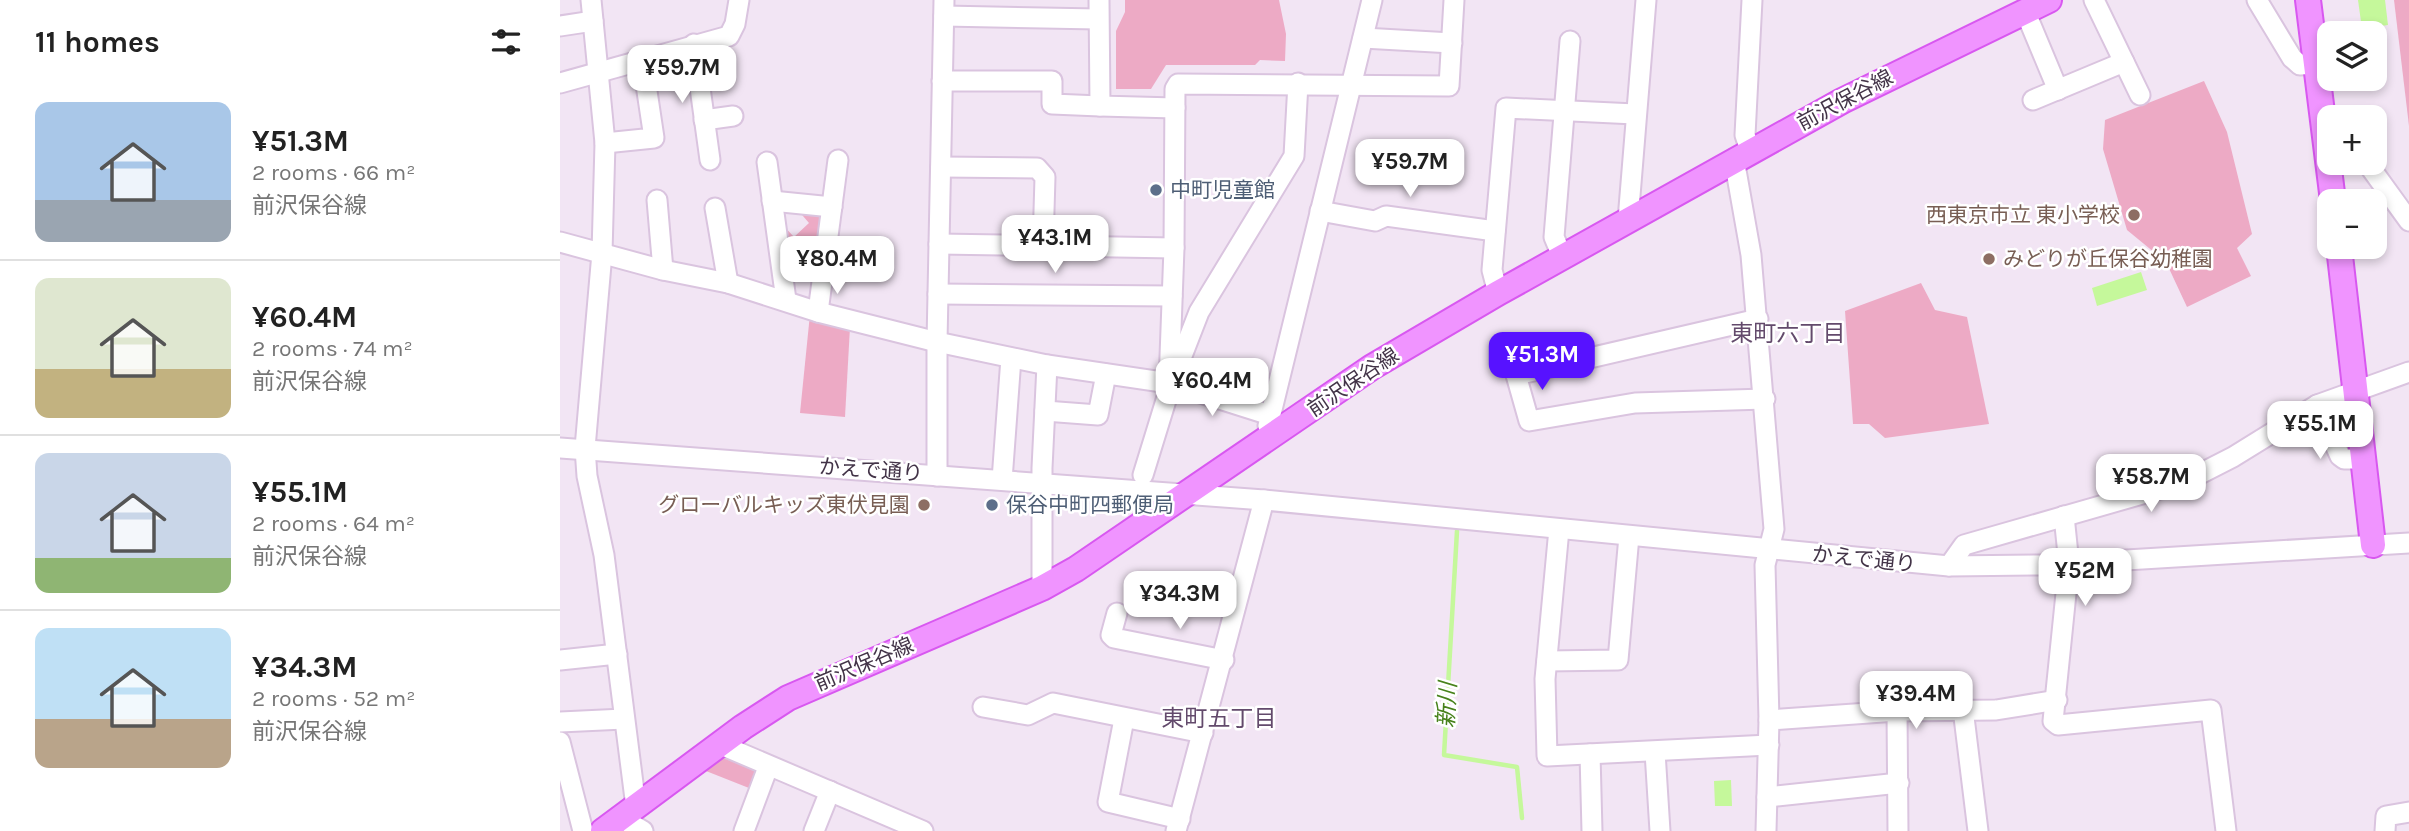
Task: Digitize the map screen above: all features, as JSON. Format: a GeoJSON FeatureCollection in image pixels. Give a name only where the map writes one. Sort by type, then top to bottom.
{"type":"FeatureCollection","features":[{"type":"Feature","properties":{"kind":"main road","name":"前沢保谷線"},"geometry":{"type":"LineString","coordinates":[[620,819],[765,712],[813,685],[1042,589],[1076,569],[1372,368],[1498,293],[1742,155],[1896,73],[2049,0]]}},
{"type":"Feature","properties":{"kind":"main road"},"geometry":{"type":"LineString","coordinates":[[2308,0],[2323,105]]}},
{"type":"Feature","properties":{"kind":"main road"},"geometry":{"type":"LineString","coordinates":[[2341,259],[2373,545]]}},
{"type":"Feature","properties":{"kind":"street"},"geometry":{"type":"LineString","coordinates":[[591,0],[605,142],[602,253],[585,448],[587,476],[604,555],[624,719],[620,819],[643,831]]}},
{"type":"Feature","properties":{"kind":"street"},"geometry":{"type":"LineString","coordinates":[[560,83],[600,74],[642,58],[729,36],[735,24],[739,0]]}},
{"type":"Feature","properties":{"kind":"street"},"geometry":{"type":"LineString","coordinates":[[1266,441],[1269,415],[1372,0]]}},
{"type":"Feature","properties":{"kind":"street"},"geometry":{"type":"LineString","coordinates":[[1170,384],[1175,89],[1178,84],[1449,86],[1454,0]]}},
{"type":"Feature","properties":{"kind":"street"},"geometry":{"type":"LineString","coordinates":[[1628,220],[1646,0]]}},
{"type":"Feature","properties":{"kind":"street"},"geometry":{"type":"LineString","coordinates":[[1752,0],[1742,155],[1765,399],[1774,529],[1765,565],[1769,720],[1766,831]]}},
{"type":"Feature","properties":{"kind":"street"},"geometry":{"type":"LineString","coordinates":[[2094,0],[2140,94]]}},
{"type":"Feature","properties":{"kind":"street"},"geometry":{"type":"LineString","coordinates":[[2258,0],[2292,58],[2300,65],[2316,64]]}},
{"type":"Feature","properties":{"kind":"street"},"geometry":{"type":"LineString","coordinates":[[937,475],[944,8],[1099,9],[1100,106]]}},
{"type":"Feature","properties":{"kind":"street"},"geometry":{"type":"LineString","coordinates":[[2025,11],[2058,90]]}},
{"type":"Feature","properties":{"kind":"street"},"geometry":{"type":"LineString","coordinates":[[560,26],[593,21]]}},
{"type":"Feature","properties":{"kind":"street"},"geometry":{"type":"LineString","coordinates":[[1363,38],[1452,43]]}},
{"type":"Feature","properties":{"kind":"street"},"geometry":{"type":"LineString","coordinates":[[1562,256],[1554,237],[1570,41]]}},
{"type":"Feature","properties":{"kind":"street"},"geometry":{"type":"LineString","coordinates":[[694,44],[710,160]]}},
{"type":"Feature","properties":{"kind":"street"},"geometry":{"type":"LineString","coordinates":[[605,142],[654,138],[642,58]]}},
{"type":"Feature","properties":{"kind":"street"},"geometry":{"type":"LineString","coordinates":[[2033,100],[2124,62]]}},
{"type":"Feature","properties":{"kind":"street"},"geometry":{"type":"LineString","coordinates":[[942,81],[1052,81],[1052,104],[1175,108]]}},
{"type":"Feature","properties":{"kind":"street"},"geometry":{"type":"LineString","coordinates":[[1143,475],[1170,384],[1199,312],[1294,156],[1298,83]]}},
{"type":"Feature","properties":{"kind":"street"},"geometry":{"type":"LineString","coordinates":[[1498,293],[1492,270],[1506,108],[1635,114]]}},
{"type":"Feature","properties":{"kind":"street"},"geometry":{"type":"LineString","coordinates":[[704,120],[733,116]]}},
{"type":"Feature","properties":{"kind":"street"},"geometry":{"type":"LineString","coordinates":[[818,312],[838,160]]}},
{"type":"Feature","properties":{"kind":"street"},"geometry":{"type":"LineString","coordinates":[[767,162],[786,300]]}},
{"type":"Feature","properties":{"kind":"street"},"geometry":{"type":"LineString","coordinates":[[941,167],[1037,168],[1045,177],[1044,245]]}},
{"type":"Feature","properties":{"kind":"street"},"geometry":{"type":"LineString","coordinates":[[2376,175],[2409,221]]}},
{"type":"Feature","properties":{"kind":"street"},"geometry":{"type":"LineString","coordinates":[[657,200],[663,270]]}},
{"type":"Feature","properties":{"kind":"street"},"geometry":{"type":"LineString","coordinates":[[772,201],[832,207]]}},
{"type":"Feature","properties":{"kind":"street"},"geometry":{"type":"LineString","coordinates":[[715,208],[729,284]]}},
{"type":"Feature","properties":{"kind":"street"},"geometry":{"type":"LineString","coordinates":[[1320,211],[1375,221],[1386,216],[1495,231]]}},
{"type":"Feature","properties":{"kind":"street"},"geometry":{"type":"LineString","coordinates":[[560,242],[663,270],[729,284],[818,312],[937,342],[1047,365],[1170,384],[1269,415]]}},
{"type":"Feature","properties":{"kind":"street"},"geometry":{"type":"LineString","coordinates":[[939,244],[1174,248]]}},
{"type":"Feature","properties":{"kind":"street"},"geometry":{"type":"LineString","coordinates":[[938,294],[1172,296]]}},
{"type":"Feature","properties":{"kind":"street"},"geometry":{"type":"LineString","coordinates":[[1758,319],[1516,375],[1529,421],[1635,402],[1765,399]]}},
{"type":"Feature","properties":{"kind":"street"},"geometry":{"type":"LineString","coordinates":[[1002,480],[1011,358]]}},
{"type":"Feature","properties":{"kind":"street"},"geometry":{"type":"LineString","coordinates":[[1042,589],[1041,483],[1047,365]]}},
{"type":"Feature","properties":{"kind":"street"},"geometry":{"type":"LineString","coordinates":[[1949,566],[1964,545],[2163,490],[2201,474],[2317,405],[2409,372]]}},
{"type":"Feature","properties":{"kind":"street"},"geometry":{"type":"LineString","coordinates":[[1045,411],[1098,415],[1106,374]]}},
{"type":"Feature","properties":{"kind":"street"},"geometry":{"type":"LineString","coordinates":[[2317,405],[2340,457],[2364,459]]}},
{"type":"Feature","properties":{"kind":"street","name":"かえで通り"},"geometry":{"type":"LineString","coordinates":[[560,448],[1264,500],[1949,566],[2069,564],[2409,542]]}},
{"type":"Feature","properties":{"kind":"street"},"geometry":{"type":"LineString","coordinates":[[1124,719],[1108,802],[1178,825],[1224,660],[1264,500]]}},
{"type":"Feature","properties":{"kind":"street"},"geometry":{"type":"LineString","coordinates":[[2064,516],[2069,564],[2053,721],[2058,725],[2211,710],[2226,831]]}},
{"type":"Feature","properties":{"kind":"street"},"geometry":{"type":"LineString","coordinates":[[1559,529],[1544,691],[1547,756],[1769,745]]}},
{"type":"Feature","properties":{"kind":"street"},"geometry":{"type":"LineString","coordinates":[[1548,661],[1618,660],[1629,536]]}},
{"type":"Feature","properties":{"kind":"street"},"geometry":{"type":"LineString","coordinates":[[1117,613],[1112,632],[1114,638],[1224,660]]}},
{"type":"Feature","properties":{"kind":"street"},"geometry":{"type":"LineString","coordinates":[[560,660],[617,654]]}},
{"type":"Feature","properties":{"kind":"street"},"geometry":{"type":"LineString","coordinates":[[1769,720],[1897,711],[1996,710],[2056,700]]}},
{"type":"Feature","properties":{"kind":"street"},"geometry":{"type":"LineString","coordinates":[[983,707],[1028,715],[1053,703],[1203,733]]}},
{"type":"Feature","properties":{"kind":"street"},"geometry":{"type":"LineString","coordinates":[[1963,709],[1978,831]]}},
{"type":"Feature","properties":{"kind":"street"},"geometry":{"type":"LineString","coordinates":[[1897,711],[1898,831]]}},
{"type":"Feature","properties":{"kind":"street"},"geometry":{"type":"LineString","coordinates":[[560,722],[624,719]]}},
{"type":"Feature","properties":{"kind":"street"},"geometry":{"type":"LineString","coordinates":[[560,741],[583,831]]}},
{"type":"Feature","properties":{"kind":"street"},"geometry":{"type":"LineString","coordinates":[[719,744],[830,791],[892,825],[923,831]]}},
{"type":"Feature","properties":{"kind":"street"},"geometry":{"type":"LineString","coordinates":[[1655,752],[1660,831]]}},
{"type":"Feature","properties":{"kind":"street"},"geometry":{"type":"LineString","coordinates":[[1590,754],[1592,831]]}},
{"type":"Feature","properties":{"kind":"street"},"geometry":{"type":"LineString","coordinates":[[744,831],[768,767]]}},
{"type":"Feature","properties":{"kind":"street"},"geometry":{"type":"LineString","coordinates":[[1767,797],[1899,783]]}},
{"type":"Feature","properties":{"kind":"street"},"geometry":{"type":"LineString","coordinates":[[814,831],[830,791]]}},
{"type":"Feature","properties":{"kind":"street"},"geometry":{"type":"LineString","coordinates":[[2385,831],[2386,816],[2409,812]]}},
{"type":"Feature","properties":{"kind":"shaded area"},"geometry":{"type":"Polygon","coordinates":[[[1125,0],[1279,0],[1286,34],[1285,61],[1260,60],[1255,65],[1166,65],[1151,89],[1116,89],[1116,31],[1125,12],[1125,0]]]}},
{"type":"Feature","properties":{"kind":"shaded area"},"geometry":{"type":"Polygon","coordinates":[[[2358,0],[2385,0],[2388,25],[2387,21],[2361,21],[2358,0]]]}},
{"type":"Feature","properties":{"kind":"shaded area"},"geometry":{"type":"Polygon","coordinates":[[[2394,0],[2409,0],[2409,126],[2394,0]]]}},
{"type":"Feature","properties":{"kind":"shaded area"},"geometry":{"type":"Polygon","coordinates":[[[2204,81],[2227,132],[2252,234],[2237,248],[2251,276],[2187,307],[2166,262],[2127,230],[2103,149],[2105,120],[2204,81]]]}},
{"type":"Feature","properties":{"kind":"shaded area"},"geometry":{"type":"Polygon","coordinates":[[[797,209],[817,211],[823,217],[819,259],[786,257],[781,223],[794,237],[809,223],[797,209]]]}},
{"type":"Feature","properties":{"kind":"shaded area"},"geometry":{"type":"Polygon","coordinates":[[[2141,272],[2147,290],[2097,306],[2092,288],[2141,272]]]}},
{"type":"Feature","properties":{"kind":"shaded area"},"geometry":{"type":"Polygon","coordinates":[[[1921,283],[1935,310],[1967,317],[1989,424],[1885,438],[1869,424],[1853,424],[1845,311],[1921,283]]]}},
{"type":"Feature","properties":{"kind":"shaded area"},"geometry":{"type":"Polygon","coordinates":[[[810,314],[850,327],[845,417],[800,413],[810,314]]]}},
{"type":"Feature","properties":{"kind":"shaded area"},"geometry":{"type":"Polygon","coordinates":[[[727,755],[758,768],[754,790],[706,771],[727,755]]]}},
{"type":"Feature","properties":{"kind":"shaded area"},"geometry":{"type":"Polygon","coordinates":[[[1731,780],[1732,806],[1715,806],[1714,781],[1731,780]]]}},
{"type":"Feature","properties":{"kind":"waterway","name":"新川"},"geometry":{"type":"LineString","coordinates":[[1457,531],[1444,755],[1517,767],[1522,818]]}},
{"type":"Feature","properties":{"kind":"place","name":"中町児童館"},"geometry":{"type":"Point","coordinates":[1156,190]}},
{"type":"Feature","properties":{"kind":"place","name":"西東京市立 東小学校"},"geometry":{"type":"Point","coordinates":[2134,215]}},
{"type":"Feature","properties":{"kind":"place","name":"みどりが丘保谷幼稚園"},"geometry":{"type":"Point","coordinates":[1989,259]}},
{"type":"Feature","properties":{"kind":"place","name":"グローバルキッズ東伏見園"},"geometry":{"type":"Point","coordinates":[924,505]}},
{"type":"Feature","properties":{"kind":"place","name":"保谷中町四郵便局"},"geometry":{"type":"Point","coordinates":[992,505]}},
{"type":"Feature","properties":{"kind":"district","name":"東町六丁目"},"geometry":{"type":"Point","coordinates":[1788,333]}},
{"type":"Feature","properties":{"kind":"district","name":"東町五丁目"},"geometry":{"type":"Point","coordinates":[1219,718]}}]}
